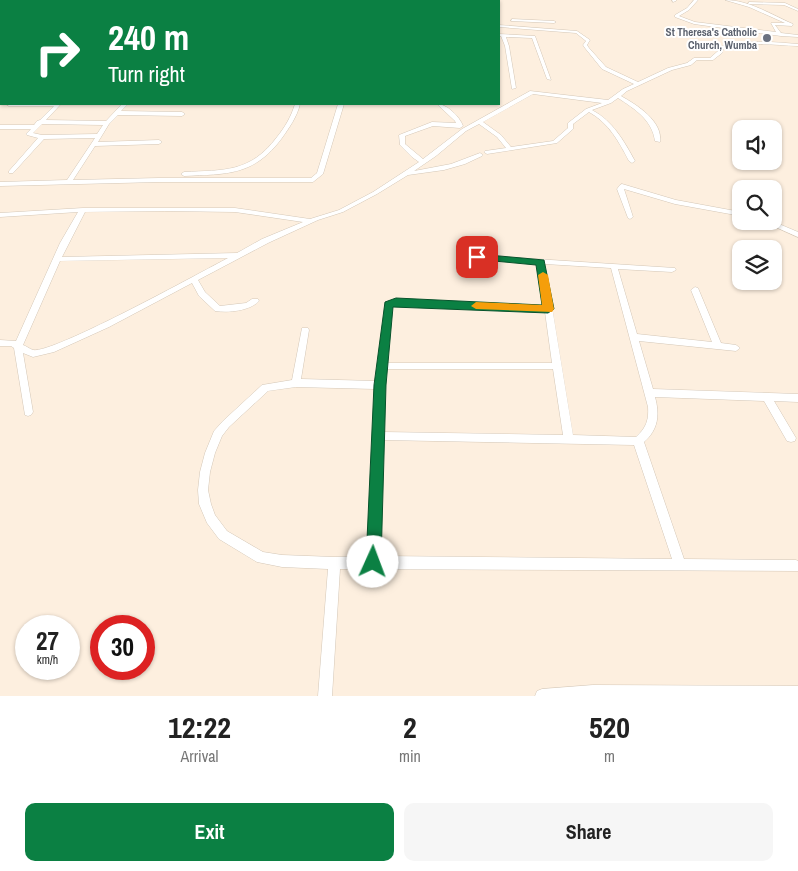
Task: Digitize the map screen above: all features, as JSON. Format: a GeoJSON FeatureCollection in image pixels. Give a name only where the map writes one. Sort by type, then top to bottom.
{"type":"FeatureCollection","features":[{"type":"Feature","properties":{"kind":"street"},"geometry":{"type":"LineString","coordinates":[[696,0],[688,9],[676,16],[694,23],[796,37]]}},
{"type":"Feature","properties":{"kind":"street"},"geometry":{"type":"LineString","coordinates":[[727,0],[741,3],[791,23],[798,23]]}},
{"type":"Feature","properties":{"kind":"street"},"geometry":{"type":"LineString","coordinates":[[780,0],[791,1]]}},
{"type":"Feature","properties":{"kind":"street"},"geometry":{"type":"LineString","coordinates":[[741,3],[785,4],[798,10]]}},
{"type":"Feature","properties":{"kind":"street"},"geometry":{"type":"LineString","coordinates":[[508,20],[554,22]]}},
{"type":"Feature","properties":{"kind":"street"},"geometry":{"type":"LineString","coordinates":[[780,35],[772,24],[792,25],[791,23]]}},
{"type":"Feature","properties":{"kind":"street"},"geometry":{"type":"LineString","coordinates":[[500,26],[577,32],[586,38],[588,41],[585,45],[588,51],[604,68],[639,84]]}},
{"type":"Feature","properties":{"kind":"street"},"geometry":{"type":"LineString","coordinates":[[501,35],[534,37],[549,79]]}},
{"type":"Feature","properties":{"kind":"street"},"geometry":{"type":"LineString","coordinates":[[501,35],[507,46],[514,88]]}},
{"type":"Feature","properties":{"kind":"street"},"geometry":{"type":"LineString","coordinates":[[487,152],[555,142],[571,128],[570,124],[588,110],[609,102],[639,84],[670,69],[689,64],[696,59],[711,59],[720,52],[721,48],[751,43],[798,45]]}},
{"type":"Feature","properties":{"kind":"street"},"geometry":{"type":"LineString","coordinates":[[0,343],[12,343],[33,354],[51,350],[194,280],[265,241],[375,194],[423,162],[464,130],[535,91],[609,102]]}},
{"type":"Feature","properties":{"kind":"street"},"geometry":{"type":"LineString","coordinates":[[618,96],[654,125],[658,133],[658,141]]}},
{"type":"Feature","properties":{"kind":"street"},"geometry":{"type":"LineString","coordinates":[[500,101],[508,105]]}},
{"type":"Feature","properties":{"kind":"street"},"geometry":{"type":"LineString","coordinates":[[58,105],[29,134],[42,137],[99,136]]}},
{"type":"Feature","properties":{"kind":"street"},"geometry":{"type":"LineString","coordinates":[[69,182],[107,122],[123,105]]}},
{"type":"Feature","properties":{"kind":"street"},"geometry":{"type":"LineString","coordinates":[[159,180],[171,176],[226,172],[244,168],[260,160],[269,153],[295,116],[297,105]]}},
{"type":"Feature","properties":{"kind":"street"},"geometry":{"type":"LineString","coordinates":[[0,184],[159,180],[313,180],[320,174],[341,105]]}},
{"type":"Feature","properties":{"kind":"street"},"geometry":{"type":"LineString","coordinates":[[440,105],[458,120],[458,125]]}},
{"type":"Feature","properties":{"kind":"street"},"geometry":{"type":"LineString","coordinates":[[588,110],[602,118],[614,130],[632,161]]}},
{"type":"Feature","properties":{"kind":"street"},"geometry":{"type":"LineString","coordinates":[[116,113],[182,114]]}},
{"type":"Feature","properties":{"kind":"street"},"geometry":{"type":"LineString","coordinates":[[39,122],[107,122]]}},
{"type":"Feature","properties":{"kind":"street"},"geometry":{"type":"LineString","coordinates":[[480,122],[499,136],[509,148]]}},
{"type":"Feature","properties":{"kind":"street"},"geometry":{"type":"LineString","coordinates":[[423,162],[402,144],[402,135],[432,124],[458,125],[464,130]]}},
{"type":"Feature","properties":{"kind":"street"},"geometry":{"type":"LineString","coordinates":[[0,127],[34,127]]}},
{"type":"Feature","properties":{"kind":"street"},"geometry":{"type":"LineString","coordinates":[[11,172],[42,137]]}},
{"type":"Feature","properties":{"kind":"street"},"geometry":{"type":"LineString","coordinates":[[94,144],[158,142]]}},
{"type":"Feature","properties":{"kind":"street"},"geometry":{"type":"LineString","coordinates":[[406,174],[432,171],[465,162],[480,154]]}},
{"type":"Feature","properties":{"kind":"street"},"geometry":{"type":"LineString","coordinates":[[630,217],[620,189],[622,186],[674,202],[732,212]]}},
{"type":"Feature","properties":{"kind":"street"},"geometry":{"type":"LineString","coordinates":[[0,215],[165,208],[235,210],[312,221]]}},
{"type":"Feature","properties":{"kind":"street"},"geometry":{"type":"LineString","coordinates":[[28,412],[18,346],[58,258],[83,210]]}},
{"type":"Feature","properties":{"kind":"street"},"geometry":{"type":"LineString","coordinates":[[782,228],[798,234]]}},
{"type":"Feature","properties":{"kind":"street"},"geometry":{"type":"LineString","coordinates":[[58,258],[239,255]]}},
{"type":"Feature","properties":{"kind":"street"},"geometry":{"type":"LineString","coordinates":[[477,257],[672,270]]}},
{"type":"Feature","properties":{"kind":"street"},"geometry":{"type":"LineString","coordinates":[[541,262],[570,439]]}},
{"type":"Feature","properties":{"kind":"street"},"geometry":{"type":"LineString","coordinates":[[378,436],[638,441],[646,435],[651,426],[654,413],[614,267]]}},
{"type":"Feature","properties":{"kind":"street"},"geometry":{"type":"LineString","coordinates":[[194,280],[202,294],[218,309],[248,306],[255,301]]}},
{"type":"Feature","properties":{"kind":"street"},"geometry":{"type":"LineString","coordinates":[[695,290],[718,346]]}},
{"type":"Feature","properties":{"kind":"street"},"geometry":{"type":"LineString","coordinates":[[373,562],[381,366],[387,308],[391,303],[548,309]]}},
{"type":"Feature","properties":{"kind":"street"},"geometry":{"type":"LineString","coordinates":[[296,383],[305,330]]}},
{"type":"Feature","properties":{"kind":"street"},"geometry":{"type":"LineString","coordinates":[[634,337],[736,348]]}},
{"type":"Feature","properties":{"kind":"street"},"geometry":{"type":"LineString","coordinates":[[381,366],[557,366]]}},
{"type":"Feature","properties":{"kind":"street"},"geometry":{"type":"LineString","coordinates":[[380,385],[296,383],[265,388],[226,424],[218,434],[210,453],[203,490],[205,504],[211,519],[223,535],[261,558],[282,561],[796,566]]}},
{"type":"Feature","properties":{"kind":"street"},"geometry":{"type":"LineString","coordinates":[[650,394],[798,398]]}},
{"type":"Feature","properties":{"kind":"street"},"geometry":{"type":"LineString","coordinates":[[766,396],[791,438]]}},
{"type":"Feature","properties":{"kind":"street"},"geometry":{"type":"LineString","coordinates":[[638,441],[680,564]]}},
{"type":"Feature","properties":{"kind":"street"},"geometry":{"type":"LineString","coordinates":[[325,696],[334,562]]}},
{"type":"Feature","properties":{"kind":"street"},"geometry":{"type":"LineString","coordinates":[[542,696],[593,692],[798,693]]}},
{"type":"Feature","properties":{"kind":"slow traffic"},"geometry":{"type":"LineString","coordinates":[[476,306],[548,309],[543,275]]}},
{"type":"Feature","properties":{"kind":"place","name":"St Theresa's Catholic Church, Wumba"},"geometry":{"type":"Point","coordinates":[767,38]}},
{"type":"Feature","properties":{"kind":"route"},"geometry":{"type":"LineString","coordinates":[[373,562],[381,366],[388,305],[396,302],[548,309],[541,262],[477,257]]}}]}
